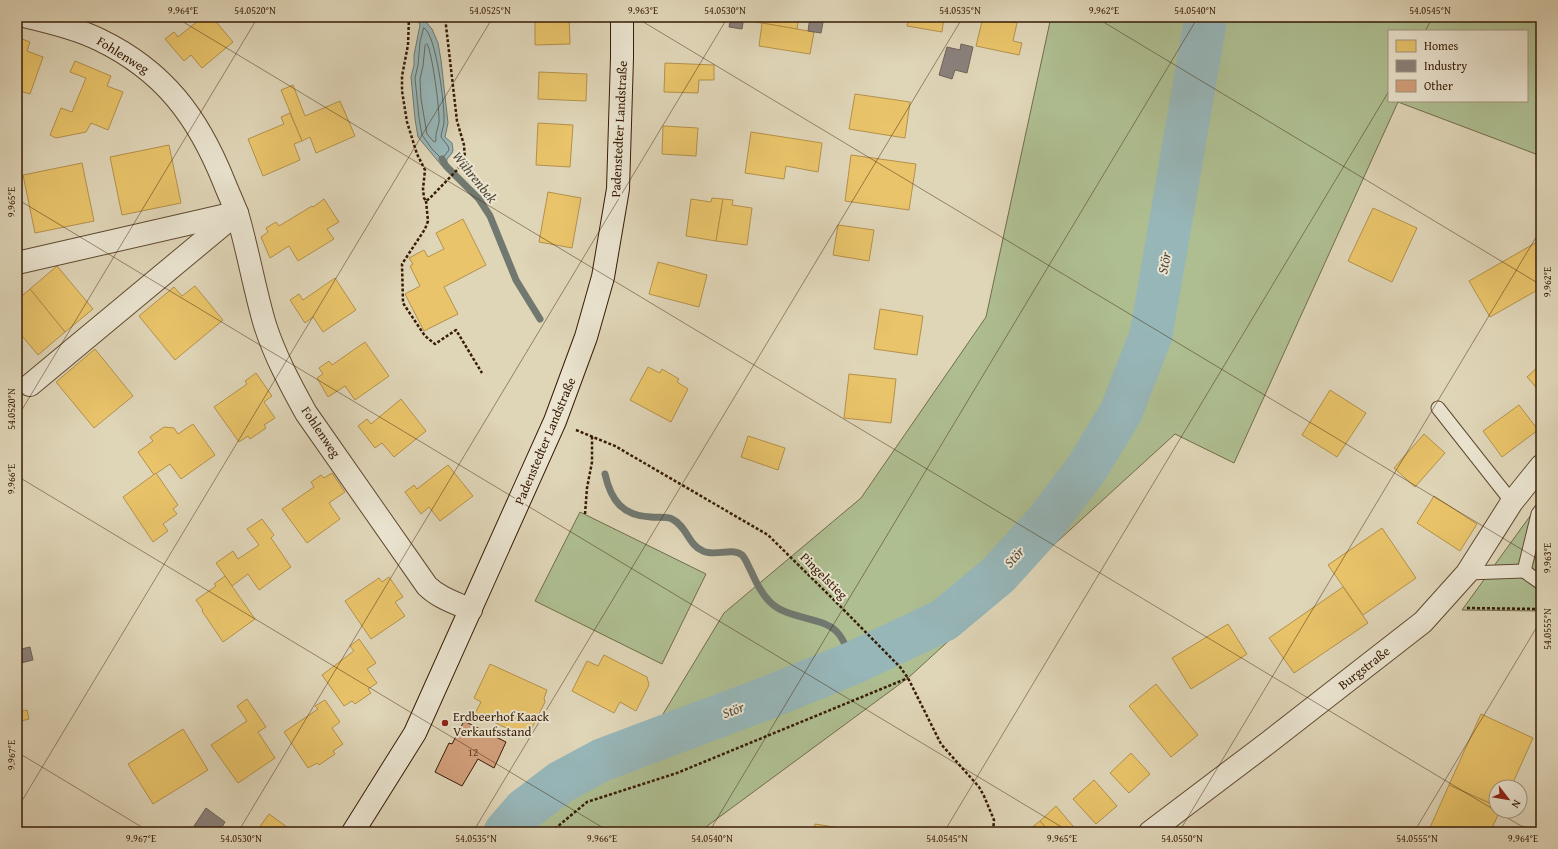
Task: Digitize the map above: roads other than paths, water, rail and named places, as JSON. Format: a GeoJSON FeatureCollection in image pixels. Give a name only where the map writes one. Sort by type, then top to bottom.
{"type":"FeatureCollection","features":[{"type":"Feature","properties":{"kind":"street","name":"Fohlenweg"},"geometry":{"type":"LineString","coordinates":[[28,17],[65,27],[99,39],[141,64],[162,82],[183,105],[202,135],[217,164],[237,213],[265,324],[287,378],[306,412],[427,586],[440,596],[471,610]]}},
{"type":"Feature","properties":{"kind":"street","name":"Padenstedter Landstraße"},"geometry":{"type":"LineString","coordinates":[[353,832],[415,733],[555,421],[586,337],[603,277],[618,189],[622,17]]}},
{"type":"Feature","properties":{"kind":"street"},"geometry":{"type":"LineString","coordinates":[[17,264],[237,213]]}},
{"type":"Feature","properties":{"kind":"street"},"geometry":{"type":"LineString","coordinates":[[30,385],[237,213]]}},
{"type":"Feature","properties":{"kind":"street","name":"Burgstraße"},"geometry":{"type":"LineString","coordinates":[[1150,832],[1282,733],[1423,622],[1467,573],[1512,502],[1541,466]]}},
{"type":"Feature","properties":{"kind":"lane"},"geometry":{"type":"LineString","coordinates":[[1438,408],[1512,502]]}},
{"type":"Feature","properties":{"kind":"lane"},"geometry":{"type":"LineString","coordinates":[[1524,571],[1538,514],[1541,510]]}},
{"type":"Feature","properties":{"kind":"lane"},"geometry":{"type":"LineString","coordinates":[[1467,573],[1524,571],[1541,583]]}},
{"type":"Feature","properties":{"kind":"water"},"geometry":{"type":"Polygon","coordinates":[[[417,17],[425,17],[426,22],[432,29],[438,43],[448,123],[445,137],[452,143],[453,150],[447,159],[446,166],[442,166],[418,137],[411,77],[420,25],[417,17]]]}},
{"type":"Feature","properties":{"kind":"waterway","name":"Stör"},"geometry":{"type":"LineString","coordinates":[[505,832],[524,810],[561,782],[602,760],[767,698],[853,663],[944,620],[998,575],[1047,521],[1087,468],[1121,412],[1151,335],[1206,17]]}},
{"type":"Feature","properties":{"kind":"waterway","name":"Wührenbek"},"geometry":{"type":"LineString","coordinates":[[442,159],[446,166],[479,199],[490,216],[516,280],[540,319]]}},
{"type":"Feature","properties":{"kind":"waterway","name":"Wührenbek"},"geometry":{"type":"LineString","coordinates":[[605,474],[615,499],[626,510],[641,516],[672,519],[681,526],[698,548],[707,553],[733,552],[742,555],[759,587],[770,602],[777,608],[786,612],[830,626],[842,638],[853,663]]}},
{"type":"Feature","properties":{"kind":"place","name":"Erdbeerhof Kaack Verkaufsstand"},"geometry":{"type":"Point","coordinates":[445,723]}}]}
